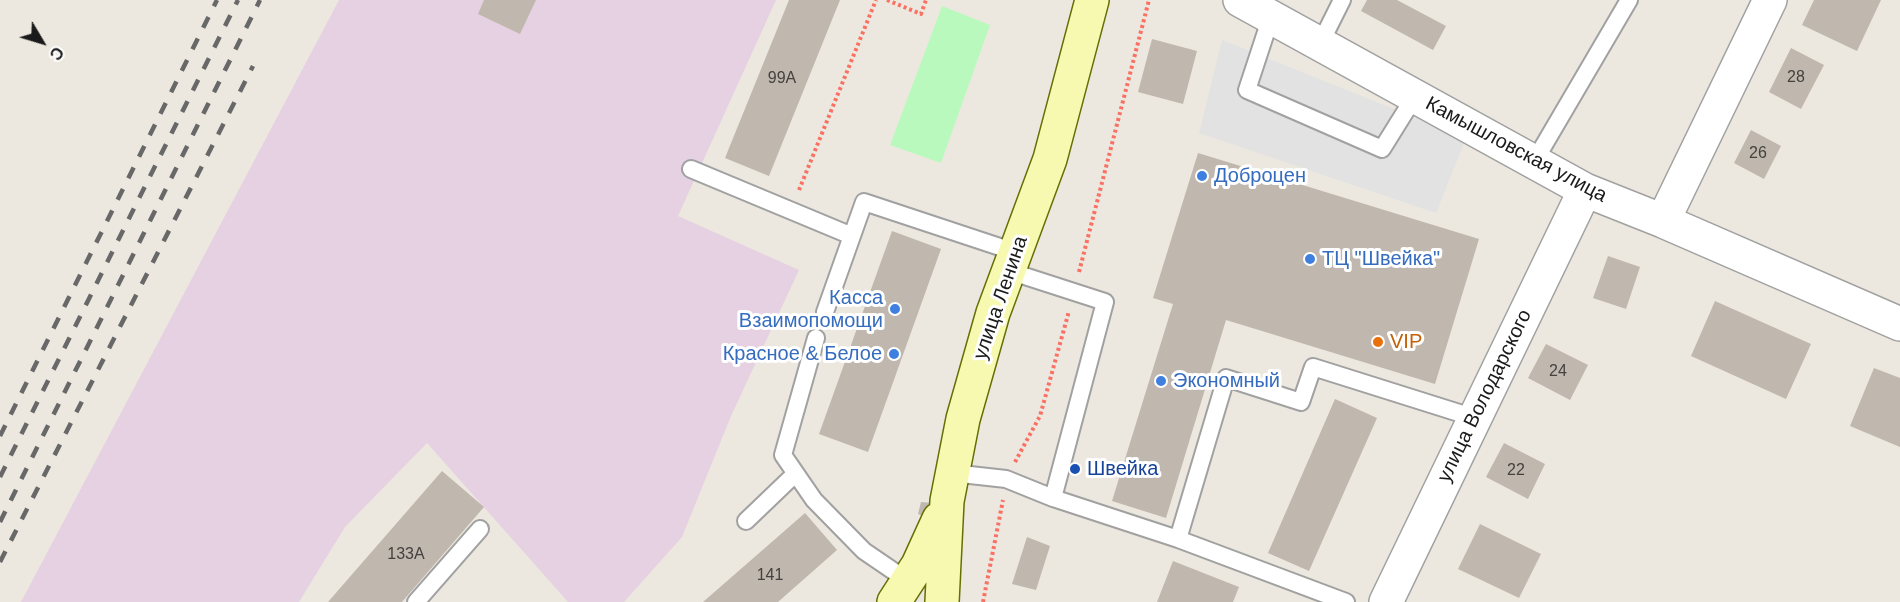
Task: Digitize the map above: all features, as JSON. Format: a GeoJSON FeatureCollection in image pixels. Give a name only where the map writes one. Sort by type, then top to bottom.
{"type":"FeatureCollection","features":[{"type":"Feature","properties":{"kind":"main road","name":"улица Ленина"},"geometry":{"type":"LineString","coordinates":[[942,602],[949,487],[963,418],[993,313],[1050,159],[1092,0]]}},
{"type":"Feature","properties":{"kind":"main road"},"geometry":{"type":"LineString","coordinates":[[901,592],[918,565],[949,487]]}},
{"type":"Feature","properties":{"kind":"street","name":"Камышловская улица"},"geometry":{"type":"LineString","coordinates":[[1240,0],[1585,190],[1900,324]]}},
{"type":"Feature","properties":{"kind":"street"},"geometry":{"type":"LineString","coordinates":[[1663,222],[1770,0]]}},
{"type":"Feature","properties":{"kind":"street","name":"улица Володарского"},"geometry":{"type":"LineString","coordinates":[[1386,602],[1585,190]]}},
{"type":"Feature","properties":{"kind":"lane"},"geometry":{"type":"LineString","coordinates":[[1320,44],[1342,0]]}},
{"type":"Feature","properties":{"kind":"lane"},"geometry":{"type":"LineString","coordinates":[[1534,162],[1629,0]]}},
{"type":"Feature","properties":{"kind":"lane"},"geometry":{"type":"LineString","coordinates":[[1271,17],[1247,90],[1382,148],[1415,96]]}},
{"type":"Feature","properties":{"kind":"lane"},"geometry":{"type":"LineString","coordinates":[[691,169],[852,236]]}},
{"type":"Feature","properties":{"kind":"lane"},"geometry":{"type":"LineString","coordinates":[[825,312],[864,202],[1105,302],[1053,498]]}},
{"type":"Feature","properties":{"kind":"lane"},"geometry":{"type":"LineString","coordinates":[[816,338],[783,455],[814,500],[901,592]]}},
{"type":"Feature","properties":{"kind":"lane"},"geometry":{"type":"LineString","coordinates":[[1178,539],[1226,378],[1301,402],[1314,367],[1474,418]]}},
{"type":"Feature","properties":{"kind":"lane"},"geometry":{"type":"LineString","coordinates":[[746,521],[795,474]]}},
{"type":"Feature","properties":{"kind":"lane"},"geometry":{"type":"LineString","coordinates":[[949,487],[1006,479],[1053,498],[1178,539],[1346,602]]}},
{"type":"Feature","properties":{"kind":"lane"},"geometry":{"type":"LineString","coordinates":[[416,602],[480,529]]}},
{"type":"Feature","properties":{"kind":"path"},"geometry":{"type":"LineString","coordinates":[[791,210],[876,0]]}},
{"type":"Feature","properties":{"kind":"path"},"geometry":{"type":"LineString","coordinates":[[887,0],[921,14],[926,0]]}},
{"type":"Feature","properties":{"kind":"shaded area"},"geometry":{"type":"Polygon","coordinates":[[[339,0],[776,0],[678,216],[799,270],[731,416],[682,537],[624,602],[568,602],[427,443],[345,527],[299,602],[21,602],[339,0]]]}},
{"type":"Feature","properties":{"kind":"shaded area"},"geometry":{"type":"Polygon","coordinates":[[[1222,40],[1466,138],[1436,213],[1199,133],[1222,40]]]}},
{"type":"Feature","properties":{"kind":"green space"},"geometry":{"type":"Polygon","coordinates":[[[942,6],[990,25],[941,163],[890,145],[942,6]]]}},
{"type":"Feature","properties":{"kind":"building"},"geometry":{"type":"Polygon","coordinates":[[[484,0],[536,0],[520,34],[478,14],[484,0]]]}},
{"type":"Feature","properties":{"kind":"building"},"geometry":{"type":"Polygon","coordinates":[[[789,0],[840,0],[769,176],[725,158],[789,0]]]}},
{"type":"Feature","properties":{"kind":"building"},"geometry":{"type":"Polygon","coordinates":[[[1367,0],[1397,0],[1446,26],[1433,50],[1361,11],[1367,0]]]}},
{"type":"Feature","properties":{"kind":"building"},"geometry":{"type":"Polygon","coordinates":[[[1814,0],[1881,0],[1857,51],[1802,25],[1814,0]]]}},
{"type":"Feature","properties":{"kind":"building"},"geometry":{"type":"Polygon","coordinates":[[[1152,39],[1197,51],[1183,104],[1138,92],[1152,39]]]}},
{"type":"Feature","properties":{"kind":"building"},"geometry":{"type":"Polygon","coordinates":[[[1791,48],[1824,65],[1801,109],[1769,92],[1791,48]]]}},
{"type":"Feature","properties":{"kind":"building"},"geometry":{"type":"Polygon","coordinates":[[[1751,130],[1781,146],[1764,179],[1734,163],[1751,130]]]}},
{"type":"Feature","properties":{"kind":"building"},"geometry":{"type":"Polygon","coordinates":[[[1198,153],[1479,239],[1435,384],[1226,320],[1166,518],[1112,501],[1173,304],[1153,298],[1198,153]]]}},
{"type":"Feature","properties":{"kind":"building"},"geometry":{"type":"Polygon","coordinates":[[[892,231],[941,249],[868,452],[819,434],[892,231]]]}},
{"type":"Feature","properties":{"kind":"building"},"geometry":{"type":"Polygon","coordinates":[[[1608,256],[1640,267],[1626,309],[1593,298],[1608,256]]]}},
{"type":"Feature","properties":{"kind":"building"},"geometry":{"type":"Polygon","coordinates":[[[1715,301],[1811,344],[1786,399],[1691,356],[1715,301]]]}},
{"type":"Feature","properties":{"kind":"building"},"geometry":{"type":"Polygon","coordinates":[[[1546,344],[1588,365],[1570,400],[1528,378],[1546,344]]]}},
{"type":"Feature","properties":{"kind":"building"},"geometry":{"type":"Polygon","coordinates":[[[1874,368],[1900,378],[1900,447],[1850,426],[1874,368]]]}},
{"type":"Feature","properties":{"kind":"building"},"geometry":{"type":"Polygon","coordinates":[[[1335,399],[1377,418],[1309,571],[1268,553],[1335,399]]]}},
{"type":"Feature","properties":{"kind":"building"},"geometry":{"type":"Polygon","coordinates":[[[1504,443],[1545,464],[1528,499],[1486,477],[1504,443]]]}},
{"type":"Feature","properties":{"kind":"building"},"geometry":{"type":"Polygon","coordinates":[[[442,471],[484,507],[402,602],[328,602],[442,471]]]}},
{"type":"Feature","properties":{"kind":"building"},"geometry":{"type":"Polygon","coordinates":[[[921,502],[933,503],[928,518],[918,514],[921,502]]]}},
{"type":"Feature","properties":{"kind":"building"},"geometry":{"type":"Polygon","coordinates":[[[805,513],[837,550],[778,602],[703,602],[805,513]]]}},
{"type":"Feature","properties":{"kind":"building"},"geometry":{"type":"Polygon","coordinates":[[[1480,524],[1541,554],[1519,598],[1458,569],[1480,524]]]}},
{"type":"Feature","properties":{"kind":"building"},"geometry":{"type":"Polygon","coordinates":[[[1027,537],[1050,546],[1036,590],[1012,584],[1027,537]]]}},
{"type":"Feature","properties":{"kind":"building"},"geometry":{"type":"Polygon","coordinates":[[[1173,561],[1239,587],[1233,602],[1157,602],[1173,561]]]}},
{"type":"Feature","properties":{"kind":"railway"},"geometry":{"type":"LineString","coordinates":[[0,436],[217,0]]}},
{"type":"Feature","properties":{"kind":"railway"},"geometry":{"type":"LineString","coordinates":[[0,477],[238,0]]}},
{"type":"Feature","properties":{"kind":"railway"},"geometry":{"type":"LineString","coordinates":[[0,522],[260,0]]}},
{"type":"Feature","properties":{"kind":"railway"},"geometry":{"type":"LineString","coordinates":[[0,562],[253,66]]}},
{"type":"Feature","properties":{"kind":"place","name":"Доброцен"},"geometry":{"type":"Point","coordinates":[1202,176]}},
{"type":"Feature","properties":{"kind":"place","name":"ТЦ \"Швейка\""},"geometry":{"type":"Point","coordinates":[1310,259]}},
{"type":"Feature","properties":{"kind":"place","name":"Касса Взаимопомощи"},"geometry":{"type":"Point","coordinates":[895,309]}},
{"type":"Feature","properties":{"kind":"place","name":"VIP"},"geometry":{"type":"Point","coordinates":[1378,342]}},
{"type":"Feature","properties":{"kind":"place","name":"Красное & Белое"},"geometry":{"type":"Point","coordinates":[894,354]}},
{"type":"Feature","properties":{"kind":"place","name":"Экономный"},"geometry":{"type":"Point","coordinates":[1161,381]}},
{"type":"Feature","properties":{"kind":"place","name":"Швейка"},"geometry":{"type":"Point","coordinates":[1075,469]}}]}
